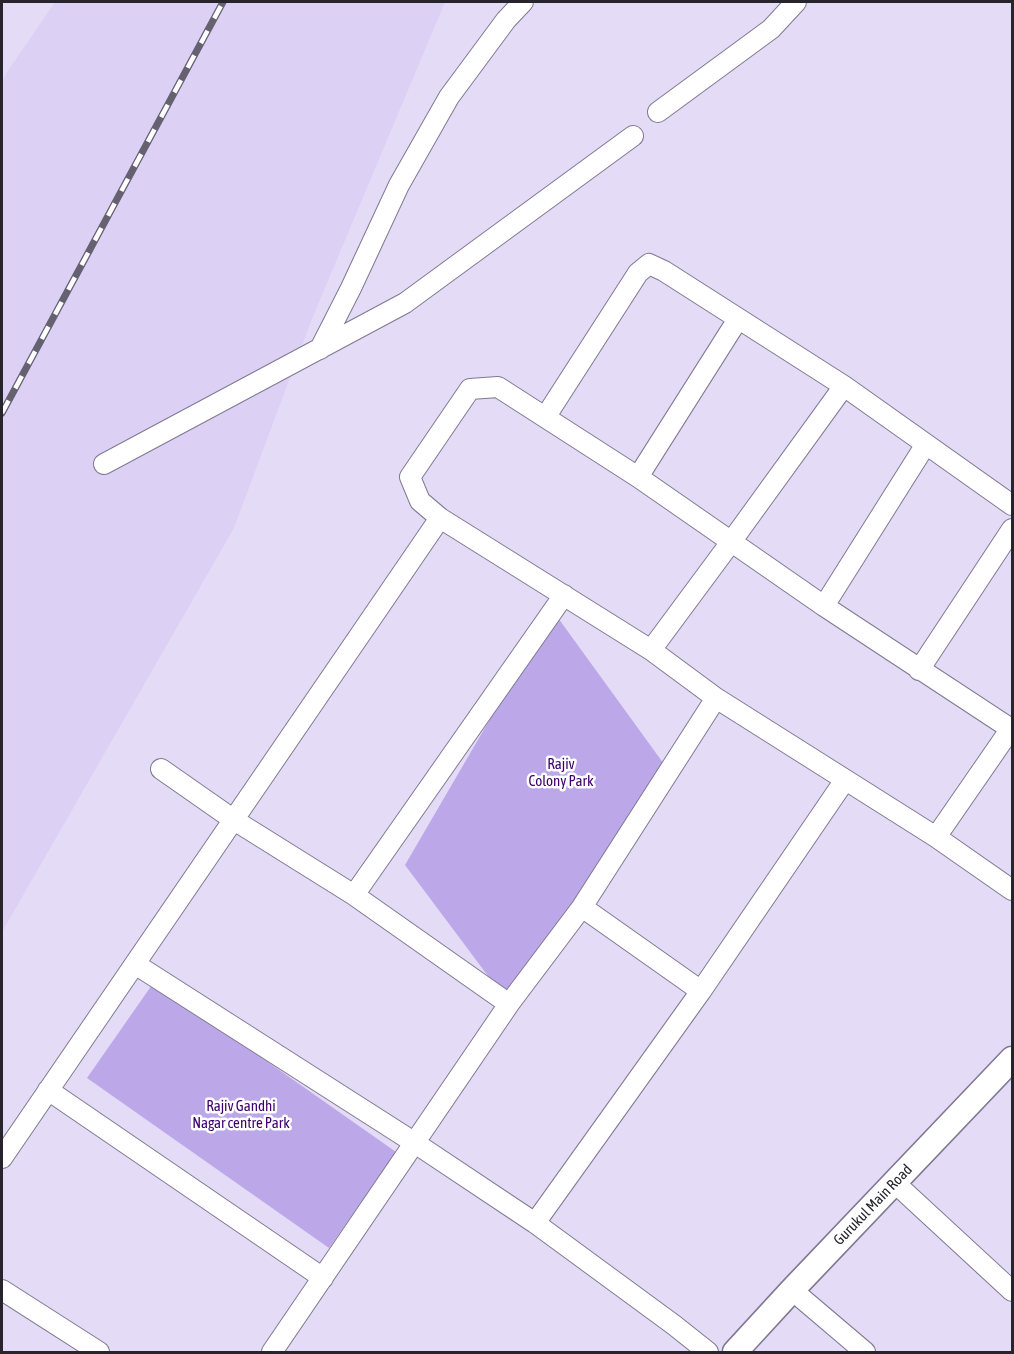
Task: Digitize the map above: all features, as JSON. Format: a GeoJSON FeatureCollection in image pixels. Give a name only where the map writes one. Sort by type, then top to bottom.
{"type":"FeatureCollection","features":[{"type":"Feature","properties":{"kind":"street"},"geometry":{"type":"LineString","coordinates":[[320,349],[399,185],[449,97],[506,20],[523,2]]}},
{"type":"Feature","properties":{"kind":"street"},"geometry":{"type":"LineString","coordinates":[[658,112],[771,29],[796,2]]}},
{"type":"Feature","properties":{"kind":"street"},"geometry":{"type":"LineString","coordinates":[[104,464],[405,303],[633,136]]}},
{"type":"Feature","properties":{"kind":"street"},"geometry":{"type":"LineString","coordinates":[[546,416],[638,273],[649,264],[664,271],[844,386],[1012,505]]}},
{"type":"Feature","properties":{"kind":"street"},"geometry":{"type":"LineString","coordinates":[[638,477],[738,320]]}},
{"type":"Feature","properties":{"kind":"street"},"geometry":{"type":"LineString","coordinates":[[651,650],[844,386]]}},
{"type":"Feature","properties":{"kind":"street"},"geometry":{"type":"LineString","coordinates":[[936,837],[1012,728],[919,670],[546,416],[498,387],[470,389],[410,477],[420,501],[440,518],[651,650],[716,698],[936,837],[1012,890]]}},
{"type":"Feature","properties":{"kind":"street"},"geometry":{"type":"LineString","coordinates":[[824,606],[926,444]]}},
{"type":"Feature","properties":{"kind":"street"},"geometry":{"type":"LineString","coordinates":[[2,1158],[440,518]]}},
{"type":"Feature","properties":{"kind":"street"},"geometry":{"type":"LineString","coordinates":[[919,670],[1012,529]]}},
{"type":"Feature","properties":{"kind":"street"},"geometry":{"type":"LineString","coordinates":[[354,895],[564,595]]}},
{"type":"Feature","properties":{"kind":"street"},"geometry":{"type":"LineString","coordinates":[[272,1353],[509,1004],[582,907],[716,698]]}},
{"type":"Feature","properties":{"kind":"street"},"geometry":{"type":"LineString","coordinates":[[161,769],[234,820],[354,895],[509,1004]]}},
{"type":"Feature","properties":{"kind":"street"},"geometry":{"type":"LineString","coordinates":[[535,1223],[700,991],[845,780]]}},
{"type":"Feature","properties":{"kind":"street"},"geometry":{"type":"LineString","coordinates":[[582,907],[700,991]]}},
{"type":"Feature","properties":{"kind":"street"},"geometry":{"type":"LineString","coordinates":[[135,964],[415,1143],[535,1223],[674,1325],[708,1353]]}},
{"type":"Feature","properties":{"kind":"street","name":"Gurukul Main Road"},"geometry":{"type":"LineString","coordinates":[[735,1353],[1012,1059]]}},
{"type":"Feature","properties":{"kind":"street"},"geometry":{"type":"LineString","coordinates":[[48,1090],[323,1278]]}},
{"type":"Feature","properties":{"kind":"street"},"geometry":{"type":"LineString","coordinates":[[895,1182],[1011,1288]]}},
{"type":"Feature","properties":{"kind":"street"},"geometry":{"type":"LineString","coordinates":[[2,1290],[99,1353]]}},
{"type":"Feature","properties":{"kind":"street"},"geometry":{"type":"LineString","coordinates":[[792,1290],[865,1353]]}},
{"type":"Feature","properties":{"kind":"shaded area"},"geometry":{"type":"Polygon","coordinates":[[[55,2],[445,2],[312,319],[234,528],[2,932],[2,83],[7,72],[55,2]]]}},
{"type":"Feature","properties":{"kind":"green space","name":"Rajiv Colony Park"},"geometry":{"type":"Polygon","coordinates":[[[553,611],[669,771],[509,1004],[405,865],[553,611]]]}},
{"type":"Feature","properties":{"kind":"green space","name":"Rajiv Gandhi Nagar centre Park"},"geometry":{"type":"Polygon","coordinates":[[[154,982],[396,1152],[329,1248],[87,1078],[154,982]]]}},
{"type":"Feature","properties":{"kind":"railway"},"geometry":{"type":"LineString","coordinates":[[2,413],[223,2]]}}]}
